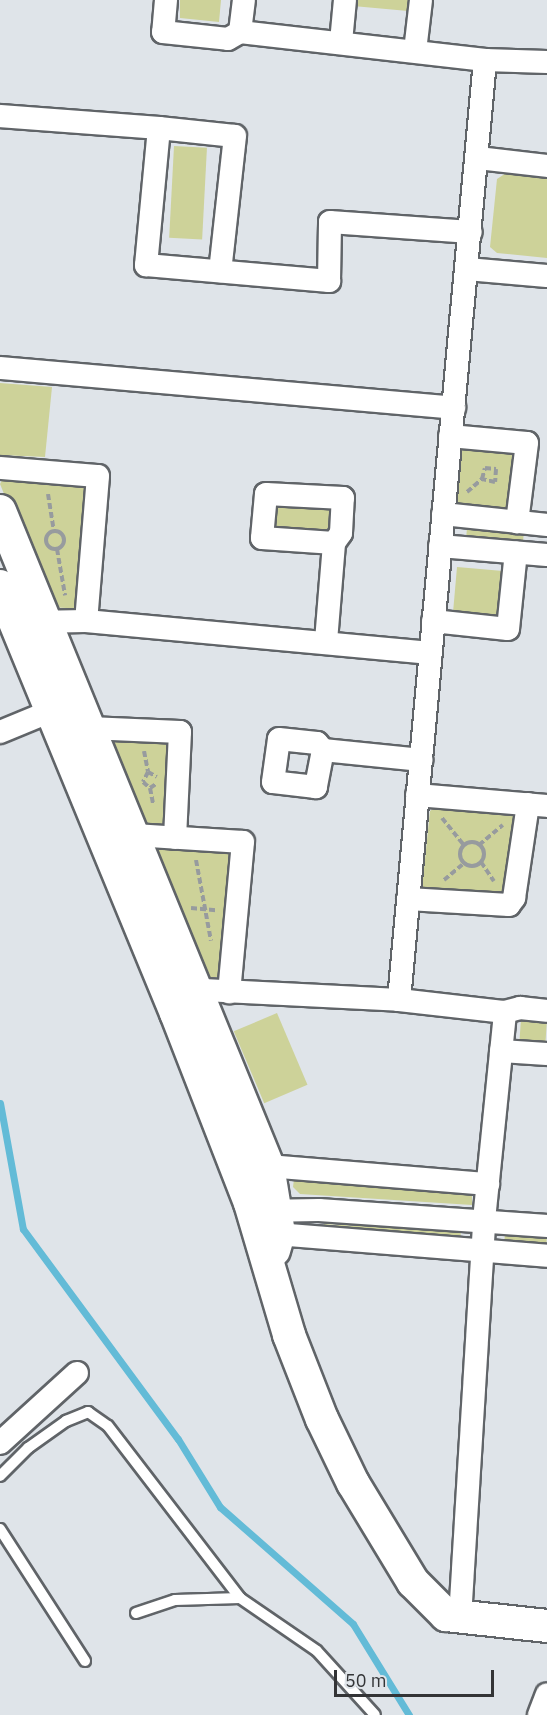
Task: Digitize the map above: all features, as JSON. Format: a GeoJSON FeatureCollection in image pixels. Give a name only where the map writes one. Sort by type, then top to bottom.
{"type":"FeatureCollection","features":[{"type":"Feature","properties":{"kind":"street"},"geometry":{"type":"LineString","coordinates":[[166,0],[163,32],[228,39],[240,32],[484,60],[547,62]]}},
{"type":"Feature","properties":{"kind":"street"},"geometry":{"type":"LineString","coordinates":[[240,32],[244,0]]}},
{"type":"Feature","properties":{"kind":"street"},"geometry":{"type":"LineString","coordinates":[[341,42],[345,0]]}},
{"type":"Feature","properties":{"kind":"street"},"geometry":{"type":"LineString","coordinates":[[415,51],[421,0]]}},
{"type":"Feature","properties":{"kind":"street"},"geometry":{"type":"LineString","coordinates":[[399,1000],[450,436],[478,158],[484,60]]}},
{"type":"Feature","properties":{"kind":"street"},"geometry":{"type":"LineString","coordinates":[[0,116],[235,136],[220,271]]}},
{"type":"Feature","properties":{"kind":"street"},"geometry":{"type":"LineString","coordinates":[[159,128],[146,265],[329,281],[330,222],[471,232]]}},
{"type":"Feature","properties":{"kind":"street"},"geometry":{"type":"LineString","coordinates":[[478,158],[547,166]]}},
{"type":"Feature","properties":{"kind":"street"},"geometry":{"type":"LineString","coordinates":[[467,269],[547,276]]}},
{"type":"Feature","properties":{"kind":"street"},"geometry":{"type":"LineString","coordinates":[[0,368],[454,408]]}},
{"type":"Feature","properties":{"kind":"street"},"geometry":{"type":"LineString","coordinates":[[450,436],[527,443],[517,522]]}},
{"type":"Feature","properties":{"kind":"street"},"geometry":{"type":"LineString","coordinates":[[0,468],[98,476],[86,621]]}},
{"type":"Feature","properties":{"kind":"street"},"geometry":{"type":"LineString","coordinates":[[0,511],[134,835],[181,989],[267,1222]]}},
{"type":"Feature","properties":{"kind":"street"},"geometry":{"type":"LineString","coordinates":[[443,514],[547,525]]}},
{"type":"Feature","properties":{"kind":"street"},"geometry":{"type":"LineString","coordinates":[[326,641],[334,543]]}},
{"type":"Feature","properties":{"kind":"street"},"geometry":{"type":"LineString","coordinates":[[440,546],[547,555]]}},
{"type":"Feature","properties":{"kind":"street"},"geometry":{"type":"LineString","coordinates":[[434,621],[508,629],[516,552]]}},
{"type":"Feature","properties":{"kind":"street"},"geometry":{"type":"LineString","coordinates":[[0,586],[42,617],[326,641],[431,653]]}},
{"type":"Feature","properties":{"kind":"street"},"geometry":{"type":"LineString","coordinates":[[42,617],[51,711],[181,989],[268,1166],[267,1222],[271,1263],[289,1335],[322,1419],[353,1483],[413,1582],[446,1615],[547,1626]]}},
{"type":"Feature","properties":{"kind":"street"},"geometry":{"type":"LineString","coordinates":[[0,732],[51,711]]}},
{"type":"Feature","properties":{"kind":"street"},"geometry":{"type":"LineString","coordinates":[[89,728],[180,732],[175,838]]}},
{"type":"Feature","properties":{"kind":"street"},"geometry":{"type":"LineString","coordinates":[[323,750],[421,760]]}},
{"type":"Feature","properties":{"kind":"street"},"geometry":{"type":"LineString","coordinates":[[408,899],[509,905],[514,898],[538,805],[417,795]]}},
{"type":"Feature","properties":{"kind":"street"},"geometry":{"type":"LineString","coordinates":[[134,835],[243,842],[229,992]]}},
{"type":"Feature","properties":{"kind":"street"},"geometry":{"type":"LineString","coordinates":[[181,989],[399,1000],[505,1012],[520,1008],[547,1011]]}},
{"type":"Feature","properties":{"kind":"street"},"geometry":{"type":"LineString","coordinates":[[460,1618],[484,1220],[505,1012]]}},
{"type":"Feature","properties":{"kind":"street"},"geometry":{"type":"LineString","coordinates":[[501,1051],[547,1054]]}},
{"type":"Feature","properties":{"kind":"street"},"geometry":{"type":"LineString","coordinates":[[268,1166],[488,1184]]}},
{"type":"Feature","properties":{"kind":"street"},"geometry":{"type":"LineString","coordinates":[[267,1222],[484,1220],[547,1226]]}},
{"type":"Feature","properties":{"kind":"street"},"geometry":{"type":"LineString","coordinates":[[267,1222],[483,1251],[547,1256]]}},
{"type":"Feature","properties":{"kind":"street"},"geometry":{"type":"LineString","coordinates":[[0,1443],[77,1373]]}},
{"type":"Feature","properties":{"kind":"street"},"geometry":{"type":"LineString","coordinates":[[541,1715],[547,1694]]}},
{"type":"Feature","properties":{"kind":"street"},"geometry":{"type":"LineString","coordinates":[[541,1715],[547,1711]]}},
{"type":"Feature","properties":{"kind":"lane"},"geometry":{"type":"LineString","coordinates":[[0,1476],[27,1448],[66,1421],[88,1412],[108,1426],[240,1598],[317,1651],[375,1715]]}},
{"type":"Feature","properties":{"kind":"lane"},"geometry":{"type":"LineString","coordinates":[[0,1529],[85,1661]]}},
{"type":"Feature","properties":{"kind":"lane"},"geometry":{"type":"LineString","coordinates":[[136,1613],[175,1600],[240,1598]]}},
{"type":"Feature","properties":{"kind":"path"},"geometry":{"type":"LineString","coordinates":[[472,500],[460,498],[482,479],[485,468],[496,469],[495,482],[482,479]]}},
{"type":"Feature","properties":{"kind":"path"},"geometry":{"type":"LineString","coordinates":[[42,617],[57,549],[64,540],[54,531],[47,490]]}},
{"type":"Feature","properties":{"kind":"path"},"geometry":{"type":"LineString","coordinates":[[54,531],[46,540],[50,548],[57,549]]}},
{"type":"Feature","properties":{"kind":"path"},"geometry":{"type":"LineString","coordinates":[[144,749],[148,772]]}},
{"type":"Feature","properties":{"kind":"path"},"geometry":{"type":"LineString","coordinates":[[436,809],[464,845]]}},
{"type":"Feature","properties":{"kind":"path"},"geometry":{"type":"LineString","coordinates":[[464,845],[479,844],[511,818]]}},
{"type":"Feature","properties":{"kind":"path"},"geometry":{"type":"LineString","coordinates":[[479,844],[483,850],[481,862],[497,885]]}},
{"type":"Feature","properties":{"kind":"path"},"geometry":{"type":"LineString","coordinates":[[464,845],[460,852],[464,863],[469,866],[481,862]]}},
{"type":"Feature","properties":{"kind":"path"},"geometry":{"type":"LineString","coordinates":[[196,857],[213,953]]}},
{"type":"Feature","properties":{"kind":"path"},"geometry":{"type":"LineString","coordinates":[[440,883],[464,863]]}},
{"type":"Feature","properties":{"kind":"path"},"geometry":{"type":"LineString","coordinates":[[187,908],[229,910]]}},
{"type":"Feature","properties":{"kind":"green space"},"geometry":{"type":"Polygon","coordinates":[[[180,0],[221,0],[219,22],[180,18],[180,0]]]}},
{"type":"Feature","properties":{"kind":"green space"},"geometry":{"type":"Polygon","coordinates":[[[354,0],[409,0],[408,11],[353,6],[354,0]]]}},
{"type":"Feature","properties":{"kind":"green space"},"geometry":{"type":"Polygon","coordinates":[[[174,146],[207,148],[202,240],[169,238],[174,146]]]}},
{"type":"Feature","properties":{"kind":"green space"},"geometry":{"type":"Polygon","coordinates":[[[514,168],[547,172],[547,258],[497,253],[490,247],[497,179],[514,168]]]}},
{"type":"Feature","properties":{"kind":"green space"},"geometry":{"type":"Polygon","coordinates":[[[0,383],[52,387],[45,457],[0,455],[0,383]]]}},
{"type":"Feature","properties":{"kind":"green space"},"geometry":{"type":"Polygon","coordinates":[[[459,447],[517,447],[508,511],[459,504],[456,499],[459,447]]]}},
{"type":"Feature","properties":{"kind":"green space"},"geometry":{"type":"Polygon","coordinates":[[[5,474],[88,481],[82,609],[50,607],[0,484],[5,474]]]}},
{"type":"Feature","properties":{"kind":"green space"},"geometry":{"type":"Polygon","coordinates":[[[270,501],[334,501],[334,534],[270,534],[270,501]]]}},
{"type":"Feature","properties":{"kind":"green space"},"geometry":{"type":"Polygon","coordinates":[[[467,528],[524,533],[523,542],[466,537],[467,528]]]}},
{"type":"Feature","properties":{"kind":"green space"},"geometry":{"type":"Polygon","coordinates":[[[457,567],[506,571],[502,619],[453,615],[457,567]]]}},
{"type":"Feature","properties":{"kind":"green space"},"geometry":{"type":"Polygon","coordinates":[[[112,734],[171,736],[165,827],[144,829],[105,744],[112,734]]]}},
{"type":"Feature","properties":{"kind":"green space"},"geometry":{"type":"Polygon","coordinates":[[[438,805],[512,813],[518,824],[506,894],[428,892],[422,888],[430,811],[438,805]]]}},
{"type":"Feature","properties":{"kind":"green space"},"geometry":{"type":"Polygon","coordinates":[[[151,847],[232,848],[224,977],[203,977],[151,847]]]}},
{"type":"Feature","properties":{"kind":"green space"},"geometry":{"type":"Polygon","coordinates":[[[277,1013],[307,1085],[264,1103],[234,1031],[277,1013]]]}},
{"type":"Feature","properties":{"kind":"green space"},"geometry":{"type":"Polygon","coordinates":[[[521,1019],[547,1021],[545,1044],[519,1042],[521,1019]]]}},
{"type":"Feature","properties":{"kind":"green space"},"geometry":{"type":"Polygon","coordinates":[[[294,1179],[472,1190],[472,1205],[300,1194],[293,1187],[294,1179]]]}},
{"type":"Feature","properties":{"kind":"green space"},"geometry":{"type":"Polygon","coordinates":[[[324,1224],[461,1231],[460,1238],[324,1231],[324,1224]]]}},
{"type":"Feature","properties":{"kind":"green space"},"geometry":{"type":"Polygon","coordinates":[[[505,1234],[547,1238],[546,1247],[504,1243],[505,1234]]]}},
{"type":"Feature","properties":{"kind":"waterway"},"geometry":{"type":"LineString","coordinates":[[0,1103],[23,1229],[178,1439],[220,1507],[353,1624],[409,1715]]}}]}
